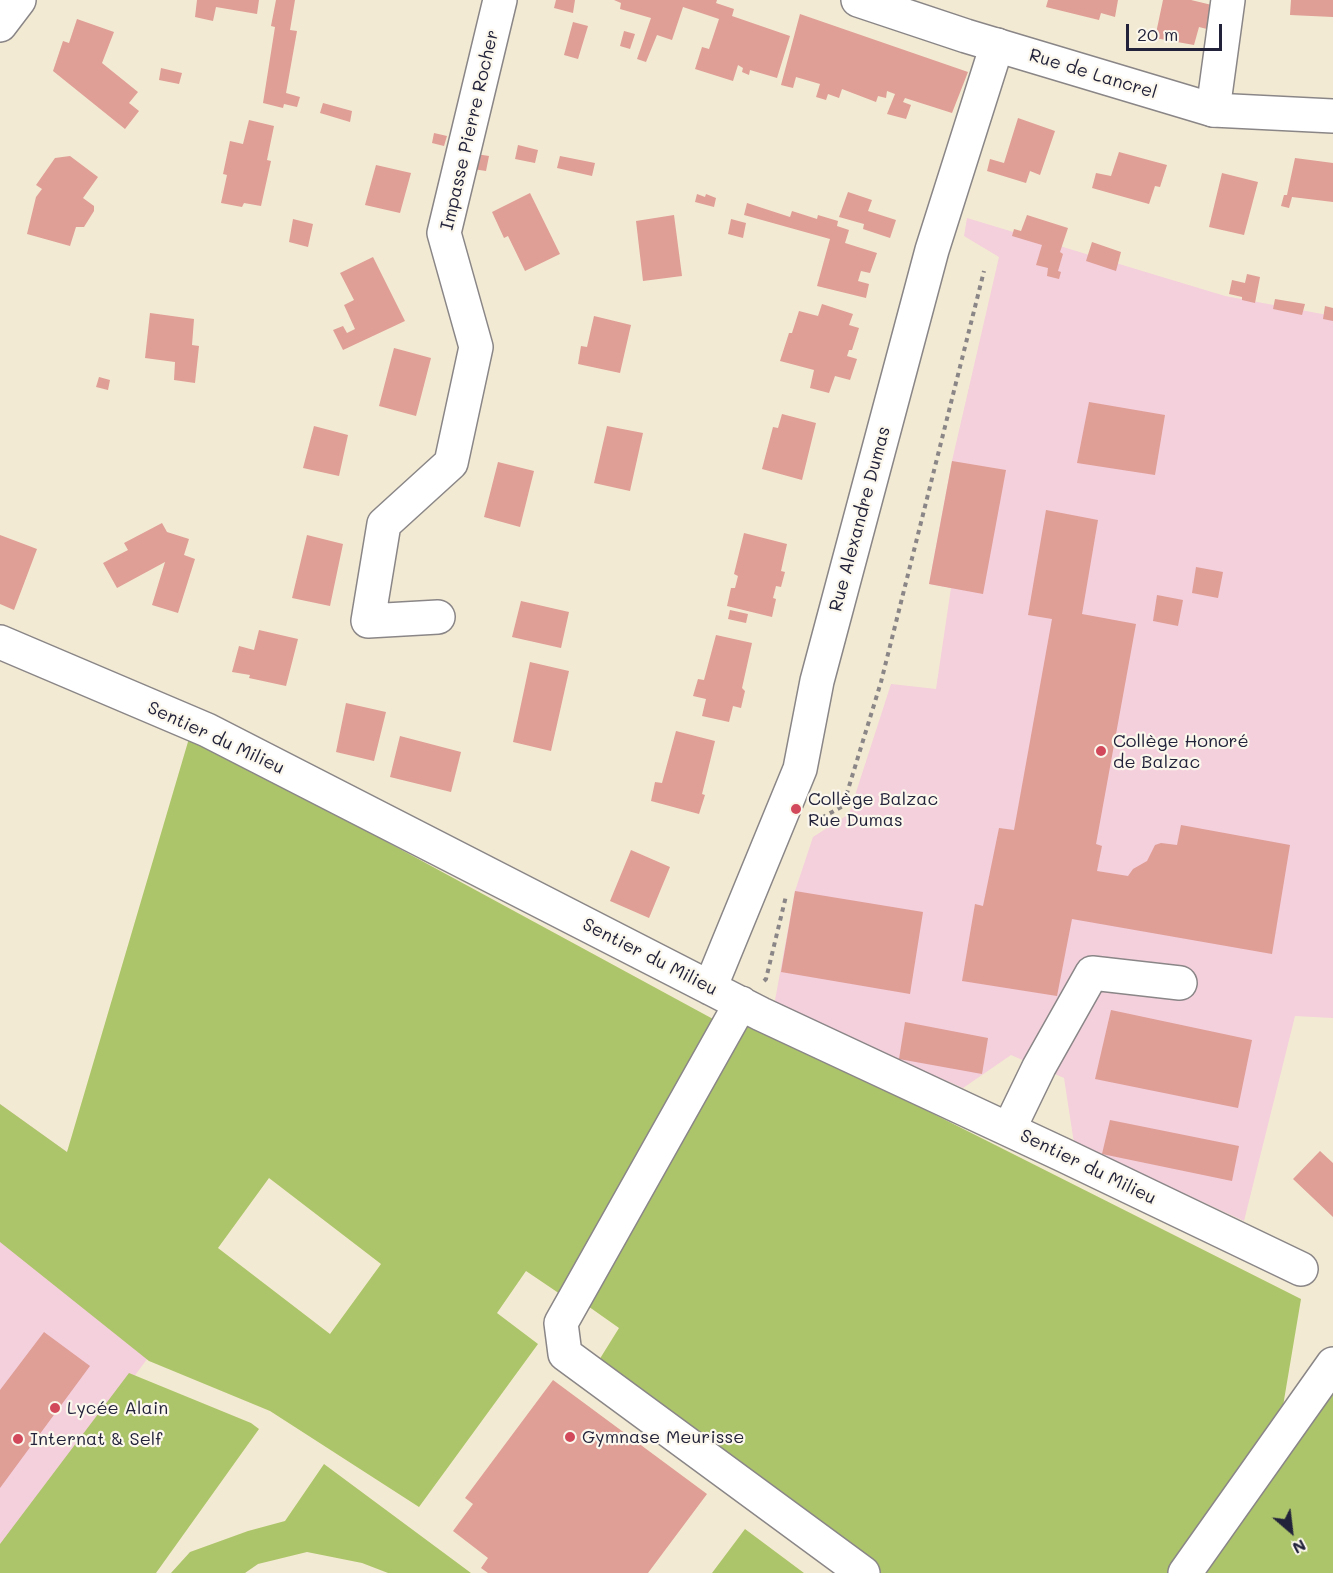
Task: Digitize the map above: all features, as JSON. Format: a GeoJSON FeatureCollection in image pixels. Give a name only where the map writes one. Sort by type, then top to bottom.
{"type":"FeatureCollection","features":[{"type":"Feature","properties":{"kind":"street"},"geometry":{"type":"LineString","coordinates":[[0,25],[19,0]]}},
{"type":"Feature","properties":{"kind":"street","name":"Impasse Pierre Rocher"},"geometry":{"type":"LineString","coordinates":[[438,617],[368,621],[384,524],[451,464],[476,347],[444,233],[500,0]]}},
{"type":"Feature","properties":{"kind":"street","name":"Rue de Lancrel"},"geometry":{"type":"LineString","coordinates":[[858,0],[997,45],[1213,110],[1333,116]]}},
{"type":"Feature","properties":{"kind":"street"},"geometry":{"type":"LineString","coordinates":[[1213,110],[1228,0]]}},
{"type":"Feature","properties":{"kind":"street","name":"Rue Alexandre Dumas"},"geometry":{"type":"LineString","coordinates":[[710,988],[800,769],[817,681],[932,250],[997,45]]}},
{"type":"Feature","properties":{"kind":"street","name":"Sentier du Milieu"},"geometry":{"type":"LineString","coordinates":[[0,642],[207,730],[741,1004],[1301,1269]]}},
{"type":"Feature","properties":{"kind":"street"},"geometry":{"type":"LineString","coordinates":[[1009,1130],[1039,1067],[1092,973],[1180,983]]}},
{"type":"Feature","properties":{"kind":"street"},"geometry":{"type":"LineString","coordinates":[[741,1004],[561,1323],[565,1354],[863,1573]]}},
{"type":"Feature","properties":{"kind":"street"},"geometry":{"type":"LineString","coordinates":[[1185,1573],[1333,1364]]}},
{"type":"Feature","properties":{"kind":"path"},"geometry":{"type":"LineString","coordinates":[[809,825],[843,806],[881,682],[984,271]]}},
{"type":"Feature","properties":{"kind":"path"},"geometry":{"type":"LineString","coordinates":[[741,1004],[766,979],[788,887]]}},
{"type":"Feature","properties":{"kind":"shaded area","name":"Collège Honoré de Balzac"},"geometry":{"type":"Polygon","coordinates":[[[967,218],[1225,296],[1333,316],[1333,1018],[1295,1016],[1244,1221],[1074,1143],[1064,1078],[1011,1055],[963,1088],[774,1006],[795,891],[813,837],[849,814],[891,684],[936,689],[951,588],[929,584],[952,461],[999,257],[964,236],[967,218]]]}},
{"type":"Feature","properties":{"kind":"shaded area","name":"Lycée Alain"},"geometry":{"type":"Polygon","coordinates":[[[0,1104],[220,1262],[0,1555],[0,1104]]]}},
{"type":"Feature","properties":{"kind":"green space"},"geometry":{"type":"Polygon","coordinates":[[[190,735],[713,1019],[563,1296],[526,1271],[497,1313],[538,1344],[419,1507],[270,1411],[149,1361],[0,1242],[0,1104],[67,1152],[190,735]],[[269,1178],[218,1248],[330,1334],[381,1264],[269,1178]]]}},
{"type":"Feature","properties":{"kind":"green space"},"geometry":{"type":"Polygon","coordinates":[[[743,1018],[1301,1299],[1280,1424],[1169,1573],[878,1573],[596,1365],[619,1328],[585,1304],[743,1018]]]}},
{"type":"Feature","properties":{"kind":"green space"},"geometry":{"type":"Polygon","coordinates":[[[129,1373],[251,1423],[259,1429],[156,1573],[0,1573],[0,1544],[129,1373]]]}},
{"type":"Feature","properties":{"kind":"green space"},"geometry":{"type":"Polygon","coordinates":[[[1333,1388],[1333,1573],[1205,1573],[1333,1388]]]}},
{"type":"Feature","properties":{"kind":"green space"},"geometry":{"type":"Polygon","coordinates":[[[324,1464],[471,1573],[388,1573],[362,1563],[307,1552],[258,1564],[245,1573],[171,1573],[190,1552],[248,1531],[285,1521],[324,1464]]]}},
{"type":"Feature","properties":{"kind":"green space"},"geometry":{"type":"Polygon","coordinates":[[[745,1529],[804,1573],[712,1573],[745,1529]]]}},
{"type":"Feature","properties":{"kind":"building"},"geometry":{"type":"Polygon","coordinates":[[[197,0],[259,0],[257,14],[216,7],[213,21],[195,17],[197,0]]]}},
{"type":"Feature","properties":{"kind":"building"},"geometry":{"type":"Polygon","coordinates":[[[276,0],[295,0],[290,30],[297,31],[286,93],[300,97],[297,107],[284,104],[283,108],[263,103],[275,27],[271,26],[276,0]]]}},
{"type":"Feature","properties":{"kind":"building"},"geometry":{"type":"Polygon","coordinates":[[[556,0],[575,0],[573,13],[554,8],[556,0]]]}},
{"type":"Feature","properties":{"kind":"building"},"geometry":{"type":"Polygon","coordinates":[[[614,0],[717,0],[716,3],[734,9],[732,16],[790,36],[777,78],[750,70],[749,75],[742,72],[743,68],[738,65],[733,81],[695,69],[702,47],[709,49],[719,19],[683,7],[672,40],[657,35],[646,62],[637,59],[651,18],[620,9],[621,3],[614,0]]]}},
{"type":"Feature","properties":{"kind":"building"},"geometry":{"type":"Polygon","coordinates":[[[1048,0],[1118,0],[1115,17],[1101,13],[1099,20],[1046,7],[1048,0]]]}},
{"type":"Feature","properties":{"kind":"building"},"geometry":{"type":"Polygon","coordinates":[[[1163,0],[1191,0],[1216,6],[1211,30],[1199,27],[1194,45],[1155,38],[1163,0]]]}},
{"type":"Feature","properties":{"kind":"building"},"geometry":{"type":"Polygon","coordinates":[[[1291,0],[1333,0],[1333,17],[1290,15],[1291,0]]]}},
{"type":"Feature","properties":{"kind":"building"},"geometry":{"type":"Polygon","coordinates":[[[800,14],[968,72],[952,113],[905,98],[903,102],[911,105],[906,119],[887,114],[895,94],[887,91],[886,98],[878,96],[876,102],[842,89],[839,98],[828,94],[826,100],[816,97],[820,84],[796,77],[793,88],[781,85],[800,14]]]}},
{"type":"Feature","properties":{"kind":"building"},"geometry":{"type":"Polygon","coordinates":[[[77,19],[114,32],[102,63],[138,92],[129,103],[139,111],[125,129],[53,71],[63,41],[69,43],[77,19]]]}},
{"type":"Feature","properties":{"kind":"building"},"geometry":{"type":"Polygon","coordinates":[[[573,22],[588,26],[578,59],[564,55],[573,22]]]}},
{"type":"Feature","properties":{"kind":"building"},"geometry":{"type":"Polygon","coordinates":[[[624,31],[635,34],[630,49],[620,46],[624,31]]]}},
{"type":"Feature","properties":{"kind":"building"},"geometry":{"type":"Polygon","coordinates":[[[161,68],[182,73],[179,84],[159,80],[161,68]]]}},
{"type":"Feature","properties":{"kind":"building"},"geometry":{"type":"Polygon","coordinates":[[[323,103],[352,111],[350,122],[320,113],[323,103]]]}},
{"type":"Feature","properties":{"kind":"building"},"geometry":{"type":"Polygon","coordinates":[[[1018,118],[1055,131],[1040,175],[1030,171],[1026,183],[987,171],[990,159],[1004,163],[1018,118]]]}},
{"type":"Feature","properties":{"kind":"building"},"geometry":{"type":"Polygon","coordinates":[[[249,120],[274,126],[267,160],[271,161],[261,206],[244,203],[242,207],[221,203],[227,175],[223,174],[230,141],[243,144],[249,120]]]}},
{"type":"Feature","properties":{"kind":"building"},"geometry":{"type":"Polygon","coordinates":[[[434,133],[447,136],[444,146],[432,143],[434,133]]]}},
{"type":"Feature","properties":{"kind":"building"},"geometry":{"type":"Polygon","coordinates":[[[518,145],[538,150],[535,163],[515,159],[518,145]]]}},
{"type":"Feature","properties":{"kind":"building"},"geometry":{"type":"Polygon","coordinates":[[[1119,152],[1167,165],[1160,187],[1155,186],[1149,204],[1092,188],[1096,173],[1111,176],[1119,152]]]}},
{"type":"Feature","properties":{"kind":"building"},"geometry":{"type":"Polygon","coordinates":[[[476,154],[489,156],[486,171],[473,169],[476,154]]]}},
{"type":"Feature","properties":{"kind":"building"},"geometry":{"type":"Polygon","coordinates":[[[70,156],[98,177],[83,198],[94,206],[94,211],[84,227],[76,227],[70,246],[27,234],[36,197],[42,189],[36,185],[55,158],[70,156]]]}},
{"type":"Feature","properties":{"kind":"building"},"geometry":{"type":"Polygon","coordinates":[[[560,156],[595,163],[592,176],[557,168],[560,156]]]}},
{"type":"Feature","properties":{"kind":"building"},"geometry":{"type":"Polygon","coordinates":[[[1295,158],[1333,163],[1333,202],[1292,197],[1289,208],[1281,206],[1284,195],[1287,195],[1295,158]]]}},
{"type":"Feature","properties":{"kind":"building"},"geometry":{"type":"Polygon","coordinates":[[[376,165],[411,173],[400,213],[365,205],[376,165]]]}},
{"type":"Feature","properties":{"kind":"building"},"geometry":{"type":"Polygon","coordinates":[[[1222,173],[1258,182],[1244,235],[1209,227],[1222,173]]]}},
{"type":"Feature","properties":{"kind":"building"},"geometry":{"type":"Polygon","coordinates":[[[848,192],[872,200],[868,211],[896,220],[890,238],[863,229],[864,224],[839,217],[848,192]]]}},
{"type":"Feature","properties":{"kind":"building"},"geometry":{"type":"Polygon","coordinates":[[[530,193],[560,254],[525,271],[508,236],[504,238],[492,212],[530,193]]]}},
{"type":"Feature","properties":{"kind":"building"},"geometry":{"type":"Polygon","coordinates":[[[697,194],[705,197],[706,194],[716,198],[714,207],[695,202],[697,194]]]}},
{"type":"Feature","properties":{"kind":"building"},"geometry":{"type":"Polygon","coordinates":[[[747,203],[790,217],[792,211],[817,219],[818,215],[838,221],[837,226],[849,230],[845,243],[877,253],[870,273],[861,271],[858,281],[869,284],[866,298],[817,286],[830,239],[744,215],[747,203]]]}},
{"type":"Feature","properties":{"kind":"building"},"geometry":{"type":"Polygon","coordinates":[[[674,215],[682,276],[643,281],[636,221],[674,215]]]}},
{"type":"Feature","properties":{"kind":"building"},"geometry":{"type":"Polygon","coordinates":[[[1027,215],[1068,228],[1060,252],[1063,254],[1058,271],[1061,272],[1059,279],[1047,276],[1048,268],[1036,265],[1042,245],[1012,236],[1014,229],[1021,231],[1027,215]]]}},
{"type":"Feature","properties":{"kind":"building"},"geometry":{"type":"Polygon","coordinates":[[[293,219],[313,224],[308,247],[289,242],[293,219]]]}},
{"type":"Feature","properties":{"kind":"building"},"geometry":{"type":"Polygon","coordinates":[[[731,219],[746,223],[743,238],[728,234],[731,219]]]}},
{"type":"Feature","properties":{"kind":"building"},"geometry":{"type":"Polygon","coordinates":[[[1092,242],[1121,252],[1116,271],[1086,261],[1092,242]]]}},
{"type":"Feature","properties":{"kind":"building"},"geometry":{"type":"Polygon","coordinates":[[[373,257],[405,321],[343,350],[333,330],[343,326],[347,333],[355,329],[344,305],[354,300],[340,273],[373,257]]]}},
{"type":"Feature","properties":{"kind":"building"},"geometry":{"type":"Polygon","coordinates":[[[1247,274],[1260,277],[1255,303],[1229,294],[1232,280],[1245,283],[1247,274]]]}},
{"type":"Feature","properties":{"kind":"building"},"geometry":{"type":"Polygon","coordinates":[[[1275,299],[1305,304],[1302,315],[1273,309],[1275,299]]]}},
{"type":"Feature","properties":{"kind":"building"},"geometry":{"type":"Polygon","coordinates":[[[822,304],[853,314],[849,325],[859,328],[852,350],[849,350],[847,356],[857,359],[850,380],[835,376],[829,393],[810,388],[814,370],[780,361],[799,311],[818,316],[822,304]]]}},
{"type":"Feature","properties":{"kind":"building"},"geometry":{"type":"Polygon","coordinates":[[[1325,306],[1333,308],[1333,321],[1323,319],[1325,306]]]}},
{"type":"Feature","properties":{"kind":"building"},"geometry":{"type":"Polygon","coordinates":[[[150,313],[194,319],[192,345],[199,346],[195,383],[174,380],[175,362],[145,358],[150,313]]]}},
{"type":"Feature","properties":{"kind":"building"},"geometry":{"type":"Polygon","coordinates":[[[594,316],[631,325],[620,373],[578,364],[581,346],[587,347],[594,316]]]}},
{"type":"Feature","properties":{"kind":"building"},"geometry":{"type":"Polygon","coordinates":[[[394,348],[431,358],[416,416],[379,406],[394,348]]]}},
{"type":"Feature","properties":{"kind":"building"},"geometry":{"type":"Polygon","coordinates":[[[99,377],[110,380],[108,390],[96,387],[99,377]]]}},
{"type":"Feature","properties":{"kind":"building"},"geometry":{"type":"Polygon","coordinates":[[[1089,402],[1165,415],[1155,475],[1077,463],[1089,402]]]}},
{"type":"Feature","properties":{"kind":"building"},"geometry":{"type":"Polygon","coordinates":[[[782,414],[816,423],[802,480],[762,469],[773,427],[778,428],[782,414]]]}},
{"type":"Feature","properties":{"kind":"building"},"geometry":{"type":"Polygon","coordinates":[[[314,426],[348,435],[339,476],[303,468],[314,426]]]}},
{"type":"Feature","properties":{"kind":"building"},"geometry":{"type":"Polygon","coordinates":[[[607,426],[643,433],[630,491],[594,483],[607,426]]]}},
{"type":"Feature","properties":{"kind":"building"},"geometry":{"type":"Polygon","coordinates":[[[952,461],[1006,470],[983,594],[929,584],[952,461]]]}},
{"type":"Feature","properties":{"kind":"building"},"geometry":{"type":"Polygon","coordinates":[[[498,462],[534,471],[520,527],[484,517],[498,462]]]}},
{"type":"Feature","properties":{"kind":"building"},"geometry":{"type":"Polygon","coordinates":[[[1046,510],[1098,520],[1082,614],[1136,624],[1096,844],[1102,846],[1097,871],[1128,876],[1133,869],[1147,861],[1155,845],[1161,843],[1177,845],[1181,825],[1290,845],[1272,954],[1072,919],[1057,996],[962,981],[975,904],[983,906],[999,828],[1014,830],[1052,619],[1028,615],[1046,510]]]}},
{"type":"Feature","properties":{"kind":"building"},"geometry":{"type":"Polygon","coordinates":[[[162,523],[167,532],[189,539],[184,555],[195,559],[178,613],[152,605],[165,562],[117,588],[103,563],[128,550],[124,543],[162,523]]]}},
{"type":"Feature","properties":{"kind":"building"},"geometry":{"type":"Polygon","coordinates":[[[744,533],[787,544],[781,571],[785,572],[781,587],[776,586],[772,617],[727,606],[731,588],[735,588],[738,576],[734,574],[744,533]]]}},
{"type":"Feature","properties":{"kind":"building"},"geometry":{"type":"Polygon","coordinates":[[[0,535],[37,549],[14,610],[0,604],[0,535]]]}},
{"type":"Feature","properties":{"kind":"building"},"geometry":{"type":"Polygon","coordinates":[[[307,535],[343,544],[330,606],[292,598],[307,535]]]}},
{"type":"Feature","properties":{"kind":"building"},"geometry":{"type":"Polygon","coordinates":[[[1196,567],[1223,572],[1218,598],[1192,593],[1196,567]]]}},
{"type":"Feature","properties":{"kind":"building"},"geometry":{"type":"Polygon","coordinates":[[[1157,595],[1183,600],[1178,626],[1153,621],[1157,595]]]}},
{"type":"Feature","properties":{"kind":"building"},"geometry":{"type":"Polygon","coordinates":[[[521,601],[569,612],[561,648],[512,637],[521,601]]]}},
{"type":"Feature","properties":{"kind":"building"},"geometry":{"type":"Polygon","coordinates":[[[730,610],[748,614],[746,623],[728,619],[730,610]]]}},
{"type":"Feature","properties":{"kind":"building"},"geometry":{"type":"Polygon","coordinates":[[[259,630],[298,639],[286,686],[232,672],[239,646],[254,650],[259,630]]]}},
{"type":"Feature","properties":{"kind":"building"},"geometry":{"type":"Polygon","coordinates":[[[716,635],[752,643],[742,688],[745,691],[741,708],[733,706],[729,722],[702,716],[706,699],[693,696],[698,679],[704,680],[716,635]]]}},
{"type":"Feature","properties":{"kind":"building"},"geometry":{"type":"Polygon","coordinates":[[[530,662],[569,671],[551,751],[513,742],[530,662]]]}},
{"type":"Feature","properties":{"kind":"building"},"geometry":{"type":"Polygon","coordinates":[[[346,703],[386,712],[374,761],[336,752],[346,703]]]}},
{"type":"Feature","properties":{"kind":"building"},"geometry":{"type":"Polygon","coordinates":[[[676,731],[715,741],[699,814],[651,801],[655,782],[662,783],[676,731]]]}},
{"type":"Feature","properties":{"kind":"building"},"geometry":{"type":"Polygon","coordinates":[[[400,736],[461,752],[451,792],[390,777],[400,736]]]}},
{"type":"Feature","properties":{"kind":"building"},"geometry":{"type":"Polygon","coordinates":[[[631,850],[670,867],[649,918],[610,901],[631,850]]]}},
{"type":"Feature","properties":{"kind":"building"},"geometry":{"type":"Polygon","coordinates":[[[795,891],[923,912],[910,994],[781,972],[795,891]]]}},
{"type":"Feature","properties":{"kind":"building"},"geometry":{"type":"Polygon","coordinates":[[[1111,1010],[1252,1040],[1238,1108],[1095,1079],[1111,1010]]]}},
{"type":"Feature","properties":{"kind":"building"},"geometry":{"type":"Polygon","coordinates":[[[905,1022],[988,1038],[982,1074],[899,1059],[905,1022]]]}},
{"type":"Feature","properties":{"kind":"building"},"geometry":{"type":"Polygon","coordinates":[[[1110,1120],[1239,1146],[1232,1181],[1102,1154],[1110,1120]]]}},
{"type":"Feature","properties":{"kind":"building"},"geometry":{"type":"Polygon","coordinates":[[[1320,1151],[1333,1163],[1333,1217],[1293,1179],[1320,1151]]]}},
{"type":"Feature","properties":{"kind":"building","name":"Internat & Self"},"geometry":{"type":"Polygon","coordinates":[[[44,1332],[90,1366],[0,1488],[0,1390],[44,1332]]]}},
{"type":"Feature","properties":{"kind":"building","name":"Gymnase Meurisse"},"geometry":{"type":"Polygon","coordinates":[[[553,1380],[707,1494],[648,1573],[488,1573],[481,1568],[488,1558],[453,1531],[473,1504],[465,1498],[553,1380]]]}},
{"type":"Feature","properties":{"kind":"place","name":"Collège Honoré de Balzac"},"geometry":{"type":"Point","coordinates":[1101,751]}},
{"type":"Feature","properties":{"kind":"place","name":"Collège Balzac Rue Dumas"},"geometry":{"type":"Point","coordinates":[796,809]}},
{"type":"Feature","properties":{"kind":"place","name":"Lycée Alain"},"geometry":{"type":"Point","coordinates":[55,1408]}},
{"type":"Feature","properties":{"kind":"place","name":"Gymnase Meurisse"},"geometry":{"type":"Point","coordinates":[570,1437]}},
{"type":"Feature","properties":{"kind":"place","name":"Internat & Self"},"geometry":{"type":"Point","coordinates":[18,1439]}}]}
